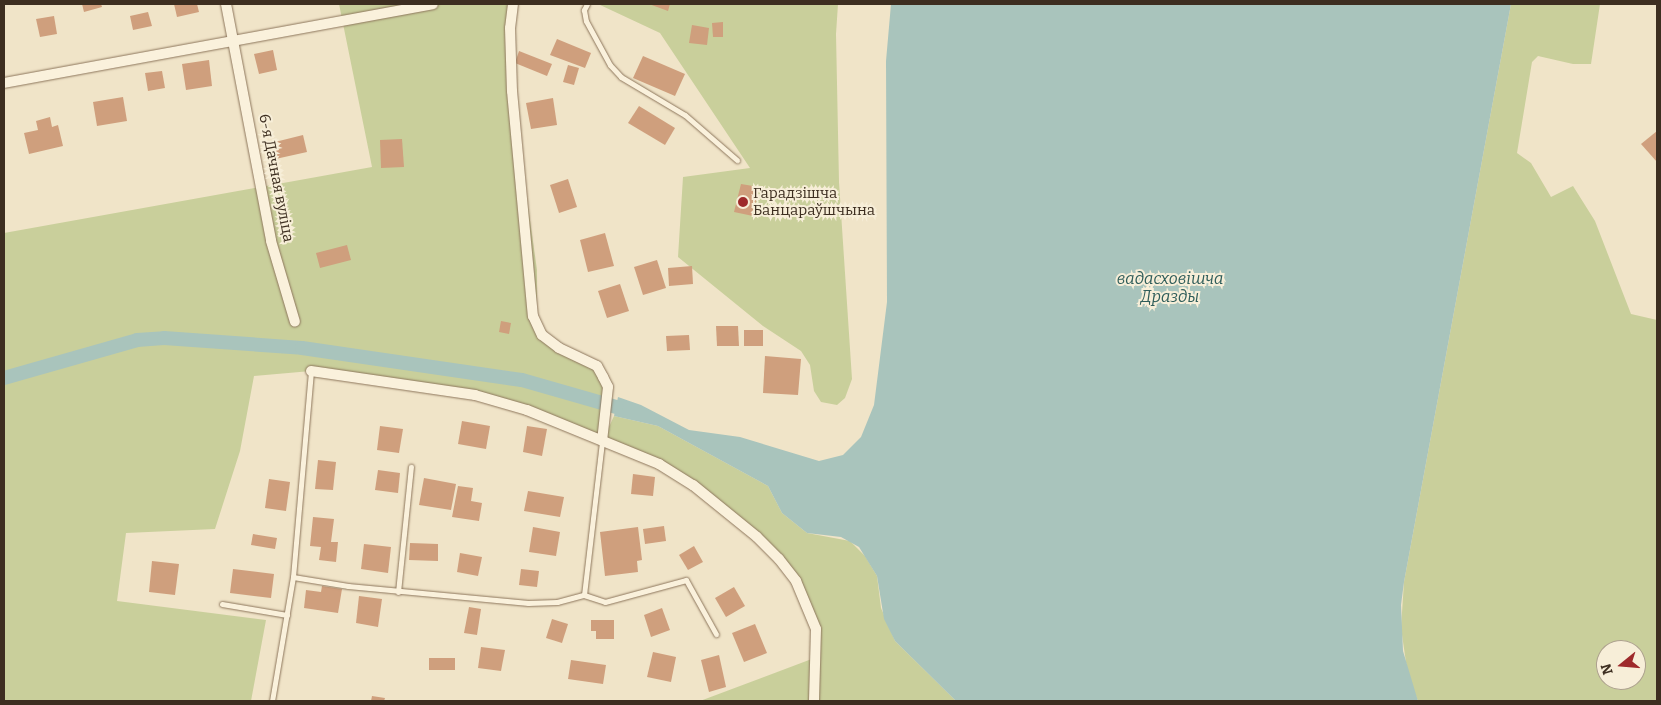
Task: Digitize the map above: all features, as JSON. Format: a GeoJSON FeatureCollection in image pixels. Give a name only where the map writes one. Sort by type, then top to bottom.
{"type":"FeatureCollection","features":[{"type":"Feature","properties":{"kind":"street","name":"6-я Дачная вуліца"},"geometry":{"type":"LineString","coordinates":[[226,4],[271,241],[296,322]]}},
{"type":"Feature","properties":{"kind":"street"},"geometry":{"type":"LineString","coordinates":[[4,83],[233,38],[433,4]]}},
{"type":"Feature","properties":{"kind":"street"},"geometry":{"type":"LineString","coordinates":[[513,4],[510,28],[512,92],[533,316],[542,335],[559,348],[597,366],[608,387],[601,430],[602,441]]}},
{"type":"Feature","properties":{"kind":"street"},"geometry":{"type":"LineString","coordinates":[[310,371],[475,395],[527,410],[658,464],[693,485],[727,510],[779,559],[796,581],[816,629],[814,701]]}},
{"type":"Feature","properties":{"kind":"lane"},"geometry":{"type":"LineString","coordinates":[[586,4],[584,10],[586,21],[610,65],[621,77],[685,115],[737,160]]}},
{"type":"Feature","properties":{"kind":"lane"},"geometry":{"type":"LineString","coordinates":[[272,701],[293,577],[310,371]]}},
{"type":"Feature","properties":{"kind":"lane"},"geometry":{"type":"LineString","coordinates":[[584,596],[602,441]]}},
{"type":"Feature","properties":{"kind":"lane"},"geometry":{"type":"LineString","coordinates":[[398,592],[411,467]]}},
{"type":"Feature","properties":{"kind":"lane"},"geometry":{"type":"LineString","coordinates":[[293,577],[398,592],[528,603],[557,602],[584,596],[605,602],[686,580],[716,634]]}},
{"type":"Feature","properties":{"kind":"lane"},"geometry":{"type":"LineString","coordinates":[[222,604],[287,615]]}},
{"type":"Feature","properties":{"kind":"green space"},"geometry":{"type":"Polygon","coordinates":[[[339,4],[516,4],[512,92],[537,270],[537,324],[549,337],[603,377],[603,440],[614,416],[658,426],[768,486],[782,513],[807,533],[850,541],[865,556],[877,576],[881,608],[895,641],[956,701],[700,701],[817,657],[816,629],[779,559],[659,464],[475,395],[311,371],[254,376],[240,451],[215,529],[126,533],[117,601],[266,620],[251,701],[4,701],[4,233],[372,167],[339,4]]]}},
{"type":"Feature","properties":{"kind":"green space"},"geometry":{"type":"Polygon","coordinates":[[[598,4],[838,4],[836,34],[839,182],[852,379],[845,398],[837,405],[821,402],[814,391],[810,365],[801,351],[763,326],[678,257],[683,177],[750,168],[660,33],[598,4]]]}},
{"type":"Feature","properties":{"kind":"green space"},"geometry":{"type":"Polygon","coordinates":[[[1511,4],[1600,4],[1591,64],[1573,64],[1538,56],[1532,62],[1517,153],[1531,163],[1551,197],[1573,186],[1595,221],[1631,314],[1657,320],[1657,701],[1418,701],[1408,676],[1401,628],[1404,582],[1511,4]]]}},
{"type":"Feature","properties":{"kind":"water","name":"вадасховішча Дразды"},"geometry":{"type":"Polygon","coordinates":[[[891,4],[1511,4],[1404,582],[1401,605],[1403,651],[1418,701],[956,701],[895,641],[884,619],[877,576],[859,547],[841,537],[807,533],[782,513],[768,486],[658,426],[614,416],[618,397],[641,405],[689,430],[740,437],[819,461],[843,455],[861,437],[874,405],[887,302],[886,61],[891,4]]]}},
{"type":"Feature","properties":{"kind":"building"},"geometry":{"type":"Polygon","coordinates":[[[82,4],[101,4],[102,7],[84,12],[82,4]]]}},
{"type":"Feature","properties":{"kind":"building"},"geometry":{"type":"Polygon","coordinates":[[[174,4],[197,4],[199,12],[177,17],[174,4]]]}},
{"type":"Feature","properties":{"kind":"building"},"geometry":{"type":"Polygon","coordinates":[[[649,4],[670,4],[668,11],[649,4]]]}},
{"type":"Feature","properties":{"kind":"building"},"geometry":{"type":"Polygon","coordinates":[[[148,12],[152,26],[133,30],[130,16],[148,12]]]}},
{"type":"Feature","properties":{"kind":"building"},"geometry":{"type":"Polygon","coordinates":[[[54,16],[57,34],[40,37],[36,19],[54,16]]]}},
{"type":"Feature","properties":{"kind":"building"},"geometry":{"type":"Polygon","coordinates":[[[723,22],[723,37],[713,37],[712,23],[723,22]]]}},
{"type":"Feature","properties":{"kind":"building"},"geometry":{"type":"Polygon","coordinates":[[[692,25],[709,28],[707,45],[689,43],[692,25]]]}},
{"type":"Feature","properties":{"kind":"building"},"geometry":{"type":"Polygon","coordinates":[[[557,39],[591,53],[585,68],[550,55],[557,39]]]}},
{"type":"Feature","properties":{"kind":"building"},"geometry":{"type":"Polygon","coordinates":[[[273,50],[277,70],[259,74],[254,54],[273,50]]]}},
{"type":"Feature","properties":{"kind":"building"},"geometry":{"type":"Polygon","coordinates":[[[519,51],[552,64],[547,76],[515,63],[519,51]]]}},
{"type":"Feature","properties":{"kind":"building"},"geometry":{"type":"Polygon","coordinates":[[[643,56],[685,74],[675,96],[633,78],[643,56]]]}},
{"type":"Feature","properties":{"kind":"building"},"geometry":{"type":"Polygon","coordinates":[[[209,60],[212,86],[186,90],[182,64],[209,60]]]}},
{"type":"Feature","properties":{"kind":"building"},"geometry":{"type":"Polygon","coordinates":[[[568,65],[579,68],[574,85],[563,82],[568,65]]]}},
{"type":"Feature","properties":{"kind":"building"},"geometry":{"type":"Polygon","coordinates":[[[162,71],[165,88],[148,91],[145,73],[162,71]]]}},
{"type":"Feature","properties":{"kind":"building"},"geometry":{"type":"Polygon","coordinates":[[[123,97],[127,121],[97,126],[93,102],[123,97]]]}},
{"type":"Feature","properties":{"kind":"building"},"geometry":{"type":"Polygon","coordinates":[[[553,98],[557,125],[531,129],[526,103],[553,98]]]}},
{"type":"Feature","properties":{"kind":"building"},"geometry":{"type":"Polygon","coordinates":[[[639,106],[675,128],[665,145],[628,123],[639,106]]]}},
{"type":"Feature","properties":{"kind":"building"},"geometry":{"type":"Polygon","coordinates":[[[50,117],[52,127],[58,125],[63,146],[29,154],[24,133],[38,130],[36,121],[50,117]]]}},
{"type":"Feature","properties":{"kind":"building"},"geometry":{"type":"Polygon","coordinates":[[[1657,131],[1657,162],[1641,144],[1657,131]]]}},
{"type":"Feature","properties":{"kind":"building"},"geometry":{"type":"Polygon","coordinates":[[[303,135],[307,152],[271,160],[267,144],[303,135]]]}},
{"type":"Feature","properties":{"kind":"building"},"geometry":{"type":"Polygon","coordinates":[[[402,139],[404,167],[381,168],[380,140],[402,139]]]}},
{"type":"Feature","properties":{"kind":"building"},"geometry":{"type":"Polygon","coordinates":[[[568,179],[577,207],[559,213],[550,185],[568,179]]]}},
{"type":"Feature","properties":{"kind":"building"},"geometry":{"type":"Polygon","coordinates":[[[741,184],[759,187],[753,216],[734,212],[741,184]]]}},
{"type":"Feature","properties":{"kind":"building"},"geometry":{"type":"Polygon","coordinates":[[[605,233],[614,266],[588,272],[580,240],[605,233]]]}},
{"type":"Feature","properties":{"kind":"building"},"geometry":{"type":"Polygon","coordinates":[[[347,245],[351,260],[320,268],[316,253],[347,245]]]}},
{"type":"Feature","properties":{"kind":"building"},"geometry":{"type":"Polygon","coordinates":[[[657,260],[666,288],[643,295],[634,267],[657,260]]]}},
{"type":"Feature","properties":{"kind":"building"},"geometry":{"type":"Polygon","coordinates":[[[692,266],[693,284],[669,286],[668,268],[692,266]]]}},
{"type":"Feature","properties":{"kind":"building"},"geometry":{"type":"Polygon","coordinates":[[[620,284],[629,311],[607,318],[598,291],[620,284]]]}},
{"type":"Feature","properties":{"kind":"building"},"geometry":{"type":"Polygon","coordinates":[[[501,321],[511,323],[509,334],[499,332],[501,321]]]}},
{"type":"Feature","properties":{"kind":"building"},"geometry":{"type":"Polygon","coordinates":[[[716,326],[738,326],[739,346],[717,346],[716,326]]]}},
{"type":"Feature","properties":{"kind":"building"},"geometry":{"type":"Polygon","coordinates":[[[744,330],[763,330],[763,346],[744,346],[744,330]]]}},
{"type":"Feature","properties":{"kind":"building"},"geometry":{"type":"Polygon","coordinates":[[[689,335],[690,350],[667,351],[666,336],[689,335]]]}},
{"type":"Feature","properties":{"kind":"building"},"geometry":{"type":"Polygon","coordinates":[[[765,356],[801,359],[798,395],[763,393],[765,356]]]}},
{"type":"Feature","properties":{"kind":"building"},"geometry":{"type":"Polygon","coordinates":[[[462,421],[490,426],[486,449],[458,444],[462,421]]]}},
{"type":"Feature","properties":{"kind":"building"},"geometry":{"type":"Polygon","coordinates":[[[380,426],[403,429],[399,453],[377,450],[380,426]]]}},
{"type":"Feature","properties":{"kind":"building"},"geometry":{"type":"Polygon","coordinates":[[[527,426],[547,429],[542,456],[523,452],[527,426]]]}},
{"type":"Feature","properties":{"kind":"building"},"geometry":{"type":"Polygon","coordinates":[[[318,460],[336,462],[333,490],[315,489],[318,460]]]}},
{"type":"Feature","properties":{"kind":"building"},"geometry":{"type":"Polygon","coordinates":[[[378,470],[400,473],[398,493],[375,490],[378,470]]]}},
{"type":"Feature","properties":{"kind":"building"},"geometry":{"type":"Polygon","coordinates":[[[633,474],[655,477],[653,496],[631,494],[633,474]]]}},
{"type":"Feature","properties":{"kind":"building"},"geometry":{"type":"Polygon","coordinates":[[[424,478],[456,484],[451,510],[419,505],[424,478]]]}},
{"type":"Feature","properties":{"kind":"building"},"geometry":{"type":"Polygon","coordinates":[[[269,479],[290,482],[286,511],[265,508],[269,479]]]}},
{"type":"Feature","properties":{"kind":"building"},"geometry":{"type":"Polygon","coordinates":[[[458,486],[473,488],[471,501],[482,503],[479,521],[452,517],[458,486]]]}},
{"type":"Feature","properties":{"kind":"building"},"geometry":{"type":"Polygon","coordinates":[[[528,491],[564,497],[560,517],[524,511],[528,491]]]}},
{"type":"Feature","properties":{"kind":"building"},"geometry":{"type":"Polygon","coordinates":[[[313,517],[334,519],[331,542],[338,542],[336,562],[319,560],[321,547],[310,546],[313,517]]]}},
{"type":"Feature","properties":{"kind":"building"},"geometry":{"type":"Polygon","coordinates":[[[664,526],[666,541],[645,544],[643,529],[664,526]]]}},
{"type":"Feature","properties":{"kind":"building"},"geometry":{"type":"Polygon","coordinates":[[[533,527],[560,532],[556,556],[529,552],[533,527]]]}},
{"type":"Feature","properties":{"kind":"building"},"geometry":{"type":"Polygon","coordinates":[[[638,527],[642,560],[637,561],[638,572],[605,576],[600,532],[638,527]]]}},
{"type":"Feature","properties":{"kind":"building"},"geometry":{"type":"Polygon","coordinates":[[[253,534],[277,538],[275,549],[251,545],[253,534]]]}},
{"type":"Feature","properties":{"kind":"building"},"geometry":{"type":"Polygon","coordinates":[[[410,543],[438,544],[438,561],[409,560],[410,543]]]}},
{"type":"Feature","properties":{"kind":"building"},"geometry":{"type":"Polygon","coordinates":[[[364,544],[391,547],[388,573],[361,569],[364,544]]]}},
{"type":"Feature","properties":{"kind":"building"},"geometry":{"type":"Polygon","coordinates":[[[694,546],[703,562],[688,570],[679,555],[694,546]]]}},
{"type":"Feature","properties":{"kind":"building"},"geometry":{"type":"Polygon","coordinates":[[[460,553],[482,557],[478,576],[457,572],[460,553]]]}},
{"type":"Feature","properties":{"kind":"building"},"geometry":{"type":"Polygon","coordinates":[[[152,561],[179,564],[175,595],[149,592],[152,561]]]}},
{"type":"Feature","properties":{"kind":"building"},"geometry":{"type":"Polygon","coordinates":[[[233,569],[274,574],[271,598],[230,593],[233,569]]]}},
{"type":"Feature","properties":{"kind":"building"},"geometry":{"type":"Polygon","coordinates":[[[521,569],[539,571],[537,587],[519,585],[521,569]]]}},
{"type":"Feature","properties":{"kind":"building"},"geometry":{"type":"Polygon","coordinates":[[[322,586],[342,589],[338,613],[304,608],[306,590],[321,592],[322,586]]]}},
{"type":"Feature","properties":{"kind":"building"},"geometry":{"type":"Polygon","coordinates":[[[734,587],[745,606],[726,617],[715,598],[734,587]]]}},
{"type":"Feature","properties":{"kind":"building"},"geometry":{"type":"Polygon","coordinates":[[[359,596],[382,599],[378,627],[356,623],[359,596]]]}},
{"type":"Feature","properties":{"kind":"building"},"geometry":{"type":"Polygon","coordinates":[[[469,607],[481,609],[477,635],[464,633],[469,607]]]}},
{"type":"Feature","properties":{"kind":"building"},"geometry":{"type":"Polygon","coordinates":[[[662,608],[670,630],[651,637],[644,615],[662,608]]]}},
{"type":"Feature","properties":{"kind":"building"},"geometry":{"type":"Polygon","coordinates":[[[552,619],[568,624],[562,643],[546,638],[552,619]]]}},
{"type":"Feature","properties":{"kind":"building"},"geometry":{"type":"Polygon","coordinates":[[[591,620],[614,620],[614,639],[596,639],[596,631],[591,631],[591,620]]]}},
{"type":"Feature","properties":{"kind":"building"},"geometry":{"type":"Polygon","coordinates":[[[755,624],[767,653],[744,662],[732,633],[755,624]]]}},
{"type":"Feature","properties":{"kind":"building"},"geometry":{"type":"Polygon","coordinates":[[[481,647],[505,650],[501,671],[478,668],[481,647]]]}},
{"type":"Feature","properties":{"kind":"building"},"geometry":{"type":"Polygon","coordinates":[[[653,652],[676,657],[671,682],[647,677],[653,652]]]}},
{"type":"Feature","properties":{"kind":"building"},"geometry":{"type":"Polygon","coordinates":[[[719,655],[726,687],[709,692],[701,660],[719,655]]]}},
{"type":"Feature","properties":{"kind":"building"},"geometry":{"type":"Polygon","coordinates":[[[429,658],[455,658],[455,670],[429,670],[429,658]]]}},
{"type":"Feature","properties":{"kind":"building"},"geometry":{"type":"Polygon","coordinates":[[[571,660],[606,665],[603,684],[568,679],[571,660]]]}},
{"type":"Feature","properties":{"kind":"building"},"geometry":{"type":"Polygon","coordinates":[[[372,696],[385,698],[384,701],[371,701],[372,696]]]}},
{"type":"Feature","properties":{"kind":"waterway"},"geometry":{"type":"LineString","coordinates":[[4,378],[137,340],[164,338],[302,348],[522,380],[616,407]]}},
{"type":"Feature","properties":{"kind":"place","name":"Гарадзішча Банцараўшчына"},"geometry":{"type":"Point","coordinates":[743,202]}}]}
